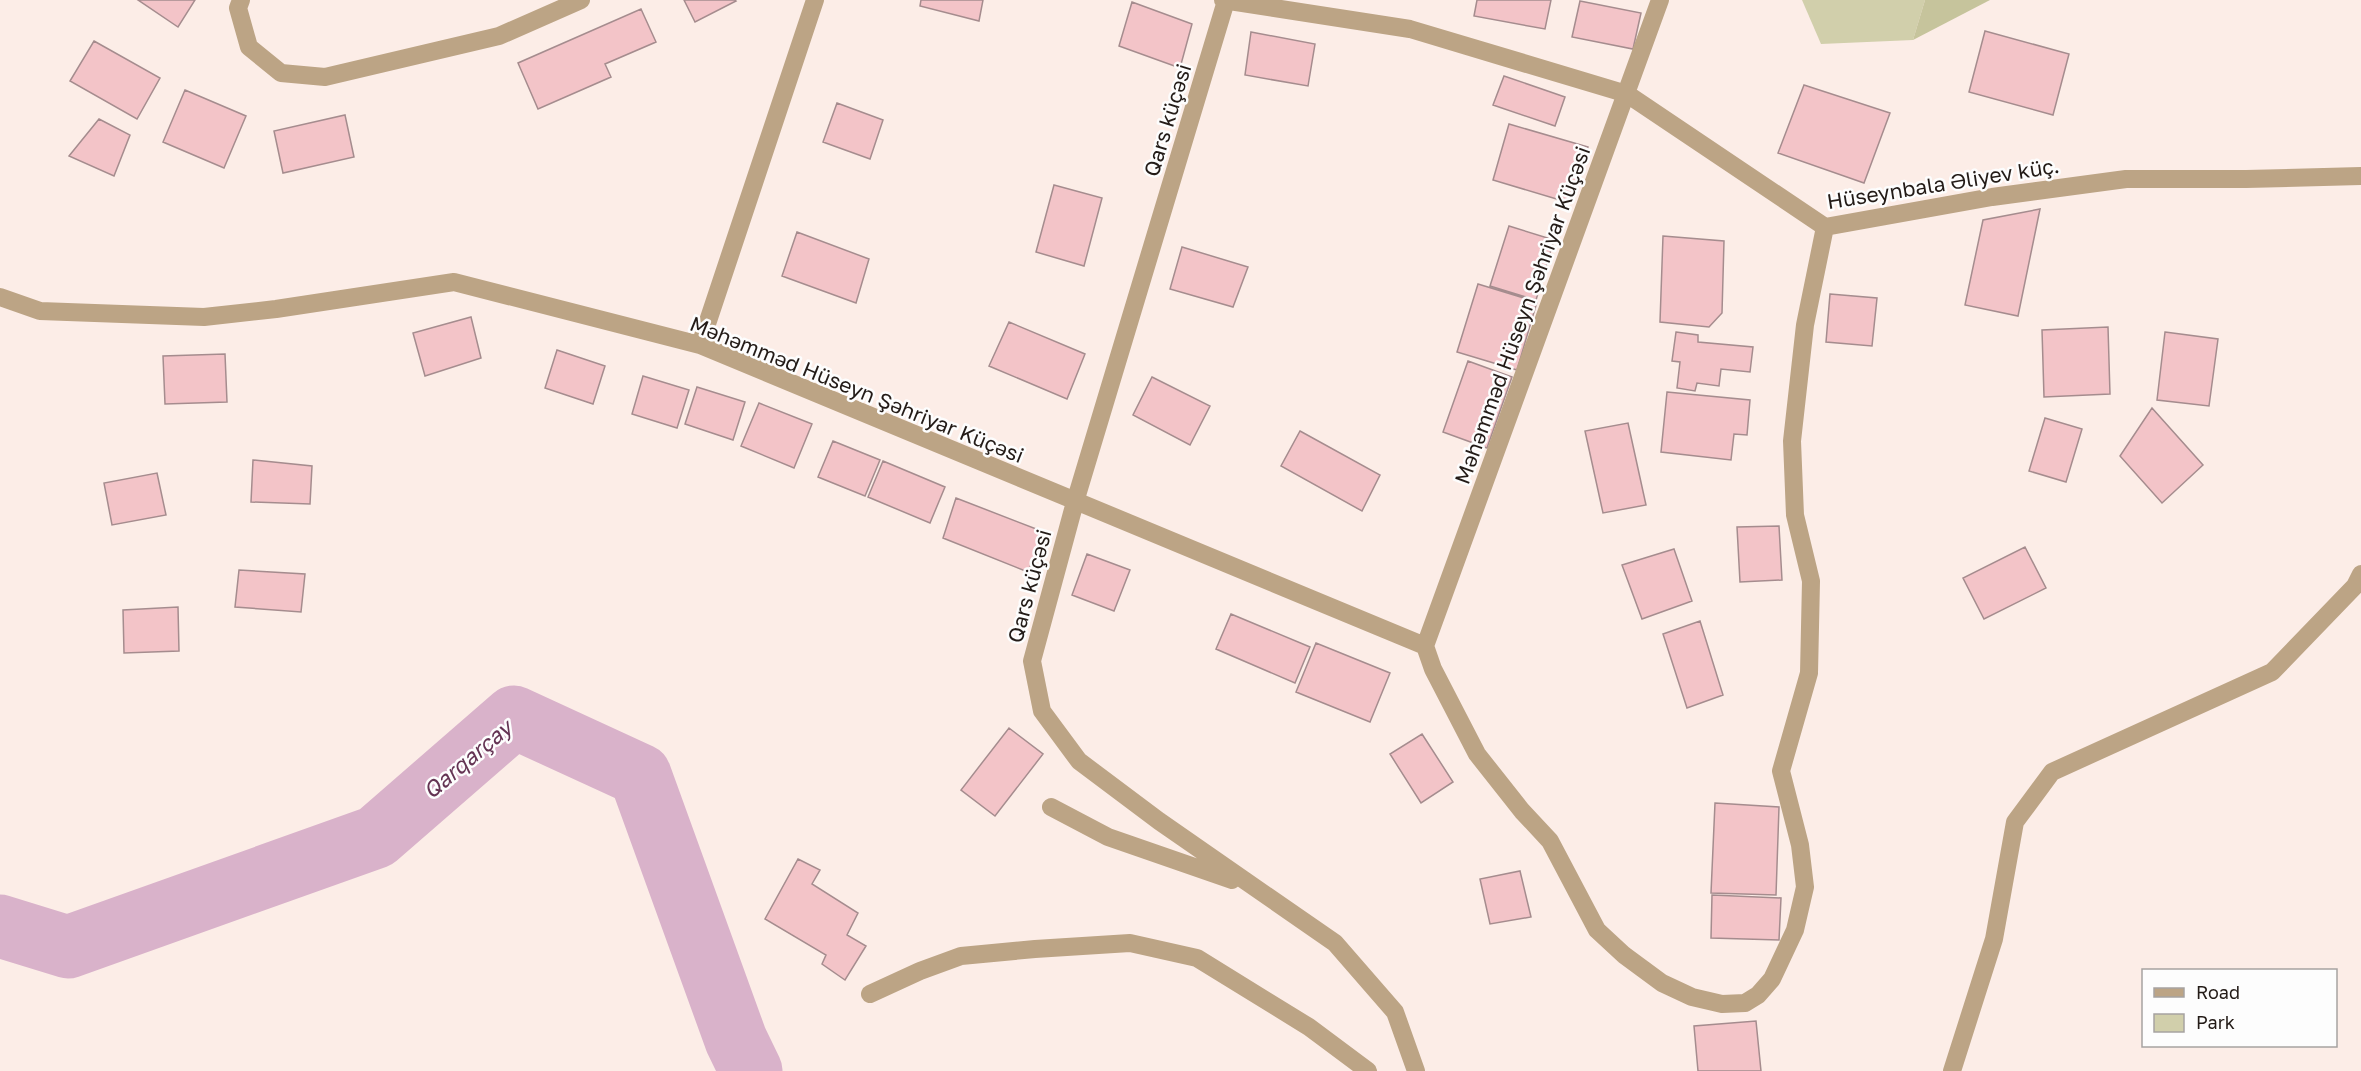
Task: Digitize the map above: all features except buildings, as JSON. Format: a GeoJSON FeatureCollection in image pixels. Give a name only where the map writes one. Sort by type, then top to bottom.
{"type":"FeatureCollection","features":[{"type":"Feature","properties":{"kind":"street"},"geometry":{"type":"LineString","coordinates":[[241,0],[238,8],[249,47],[281,73],[325,77],[499,36],[581,0]]}},
{"type":"Feature","properties":{"kind":"street"},"geometry":{"type":"LineString","coordinates":[[700,345],[815,0]]}},
{"type":"Feature","properties":{"kind":"street","name":"Məhəmməd Hüseyn Şəhriyar Küçəsi"},"geometry":{"type":"LineString","coordinates":[[0,297],[40,311],[204,317],[276,309],[454,282],[700,345],[1425,646],[1660,0]]}},
{"type":"Feature","properties":{"kind":"street","name":"Hüseynbala Əliyev küç."},"geometry":{"type":"LineString","coordinates":[[1225,1],[1410,29],[1627,94],[1825,227],[1992,197],[2126,179],[2361,176]]}},
{"type":"Feature","properties":{"kind":"street","name":"Qars küçəsi"},"geometry":{"type":"LineString","coordinates":[[1225,1],[1075,502],[1032,662],[1042,711],[1079,761],[1159,821],[1335,943],[1395,1012],[1416,1071]]}},
{"type":"Feature","properties":{"kind":"street"},"geometry":{"type":"LineString","coordinates":[[1425,646],[1433,669],[1478,754],[1522,811],[1550,841],[1597,930],[1624,955],[1662,983],[1692,997],[1722,1004],[1745,1003],[1758,995],[1772,979],[1795,930],[1805,886],[1800,845],[1781,771],[1809,673],[1810,581],[1796,515],[1792,441],[1805,325],[1825,227]]}},
{"type":"Feature","properties":{"kind":"street"},"geometry":{"type":"LineString","coordinates":[[1952,1071],[1994,939],[2015,822],[2052,772],[2272,672],[2355,586],[2361,574]]}},
{"type":"Feature","properties":{"kind":"street"},"geometry":{"type":"LineString","coordinates":[[1052,807],[1108,837],[1253,887]]}},
{"type":"Feature","properties":{"kind":"street"},"geometry":{"type":"LineString","coordinates":[[870,994],[920,971],[961,956],[1131,943],[1197,958],[1309,1027],[1368,1071]]}},
{"type":"Feature","properties":{"kind":"green space"},"geometry":{"type":"Polygon","coordinates":[[[1802,0],[1925,0],[1913,40],[1821,44],[1802,0]]]}},
{"type":"Feature","properties":{"kind":"shaded area"},"geometry":{"type":"Polygon","coordinates":[[[1925,0],[1990,0],[1913,40],[1925,0]]]}},
{"type":"Feature","properties":{"kind":"waterway","name":"Qarqarçay"},"geometry":{"type":"LineString","coordinates":[[0,926],[68,947],[376,837],[514,717],[640,775],[736,1040],[751,1071]]}}]}
